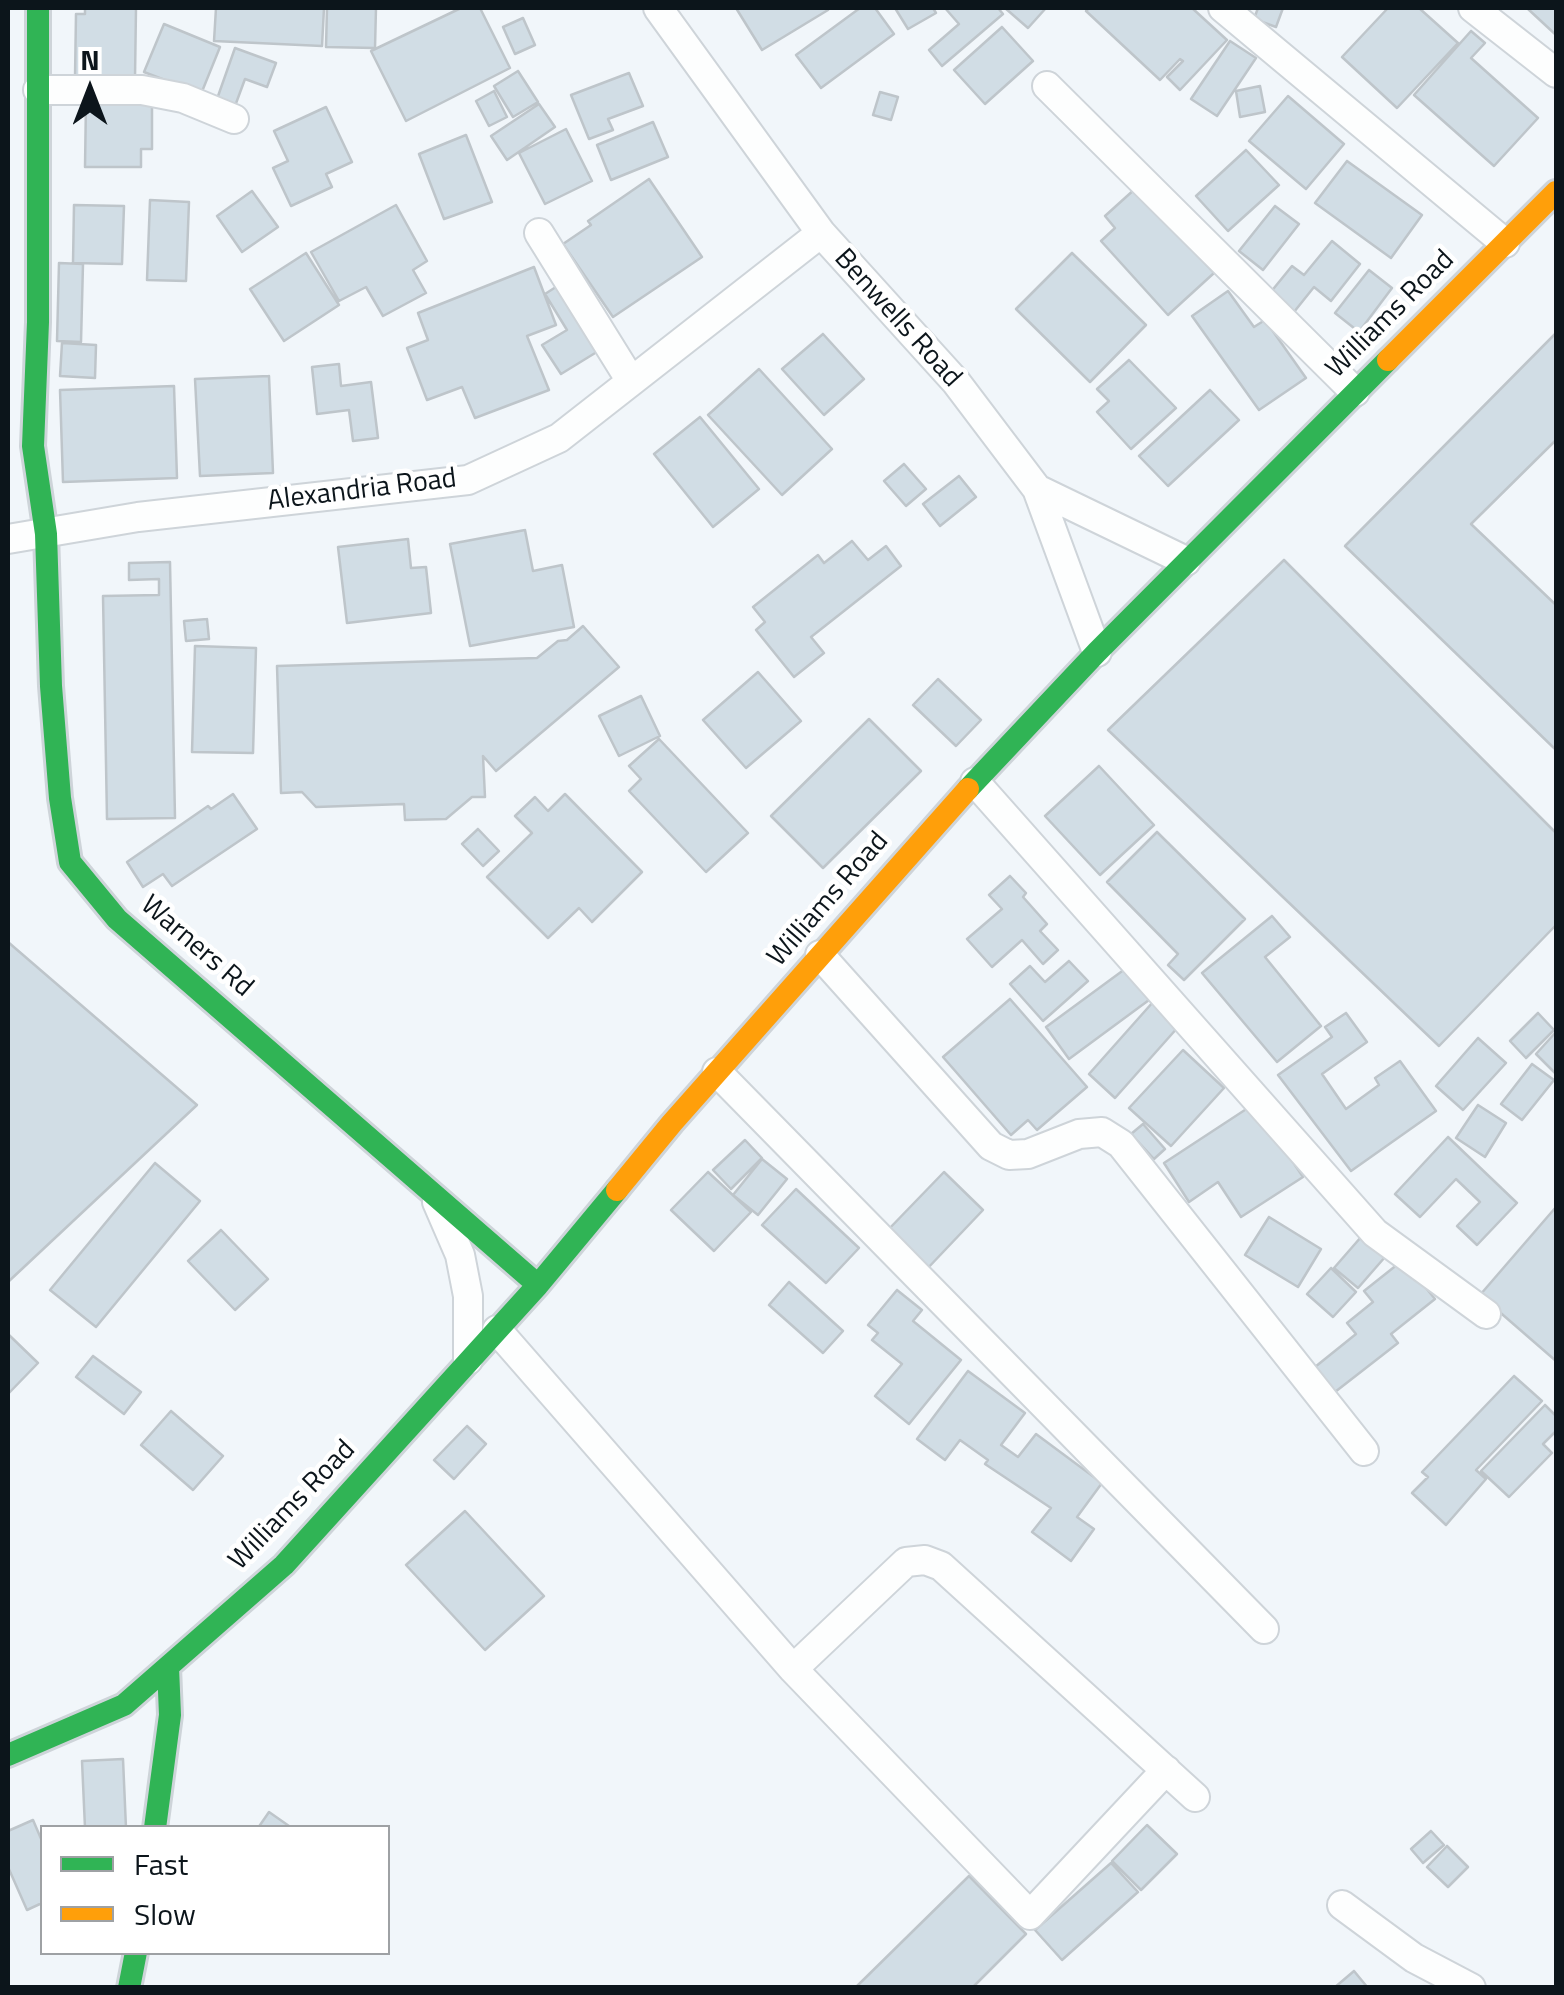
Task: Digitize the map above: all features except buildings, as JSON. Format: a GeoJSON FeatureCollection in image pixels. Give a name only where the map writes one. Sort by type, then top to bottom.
{"type":"FeatureCollection","features":[{"type":"Feature","properties":{"kind":"street","name":"Warners Rd"},"geometry":{"type":"LineString","coordinates":[[38,8],[34,446],[46,534],[50,686],[70,862],[117,919],[538,1285]]}},
{"type":"Feature","properties":{"kind":"street","name":"Benwells Road"},"geometry":{"type":"LineString","coordinates":[[658,8],[820,233],[956,382],[1037,489],[1097,652]]}},
{"type":"Feature","properties":{"kind":"street"},"geometry":{"type":"LineString","coordinates":[[1222,8],[1505,243]]}},
{"type":"Feature","properties":{"kind":"street"},"geometry":{"type":"LineString","coordinates":[[1474,8],[1556,73]]}},
{"type":"Feature","properties":{"kind":"street"},"geometry":{"type":"LineString","coordinates":[[1047,86],[1355,392]]}},
{"type":"Feature","properties":{"kind":"street"},"geometry":{"type":"LineString","coordinates":[[38,90],[142,90],[182,98],[234,118]]}},
{"type":"Feature","properties":{"kind":"street","name":"Williams Road"},"geometry":{"type":"LineString","coordinates":[[8,1755],[124,1706],[284,1564],[538,1285],[718,1072],[975,782],[1186,561],[1556,192]]}},
{"type":"Feature","properties":{"kind":"street"},"geometry":{"type":"LineString","coordinates":[[540,233],[632,381]]}},
{"type":"Feature","properties":{"kind":"street","name":"Alexandria Road"},"geometry":{"type":"LineString","coordinates":[[8,539],[138,517],[468,480],[559,438],[820,233]]}},
{"type":"Feature","properties":{"kind":"street"},"geometry":{"type":"LineString","coordinates":[[1037,489],[1186,561]]}},
{"type":"Feature","properties":{"kind":"street"},"geometry":{"type":"LineString","coordinates":[[975,782],[1374,1233],[1486,1314]]}},
{"type":"Feature","properties":{"kind":"street"},"geometry":{"type":"LineString","coordinates":[[820,955],[991,1146],[1009,1155],[1028,1154],[1079,1134],[1102,1132],[1121,1144],[1364,1451]]}},
{"type":"Feature","properties":{"kind":"street"},"geometry":{"type":"LineString","coordinates":[[718,1072],[1264,1629]]}},
{"type":"Feature","properties":{"kind":"street"},"geometry":{"type":"LineString","coordinates":[[433,1193],[460,1255],[468,1296],[468,1360]]}},
{"type":"Feature","properties":{"kind":"street"},"geometry":{"type":"LineString","coordinates":[[498,1330],[793,1669],[1030,1915],[1166,1770]]}},
{"type":"Feature","properties":{"kind":"street"},"geometry":{"type":"LineString","coordinates":[[793,1669],[906,1562],[925,1560],[941,1566],[1195,1797]]}},
{"type":"Feature","properties":{"kind":"street"},"geometry":{"type":"LineString","coordinates":[[154,1825],[170,1716],[168,1668]]}},
{"type":"Feature","properties":{"kind":"street"},"geometry":{"type":"LineString","coordinates":[[1342,1905],[1414,1958],[1471,1988]]}},
{"type":"Feature","properties":{"kind":"street"},"geometry":{"type":"LineString","coordinates":[[129,1988],[135,1955]]}},
{"type":"Feature","properties":{"kind":"traffic: fast"},"geometry":{"type":"LineString","coordinates":[[38,8],[38,322],[33,446],[46,534],[51,686],[60,798],[70,862],[117,919],[538,1285]]}},
{"type":"Feature","properties":{"kind":"traffic: fast"},"geometry":{"type":"LineString","coordinates":[[968,789],[1097,652],[1388,360]]}},
{"type":"Feature","properties":{"kind":"traffic: fast"},"geometry":{"type":"LineString","coordinates":[[8,1755],[124,1705],[284,1565],[538,1285],[617,1190]]}},
{"type":"Feature","properties":{"kind":"traffic: fast"},"geometry":{"type":"LineString","coordinates":[[155,1825],[170,1715],[168,1667]]}},
{"type":"Feature","properties":{"kind":"traffic: fast"},"geometry":{"type":"LineString","coordinates":[[129,1988],[135,1955]]}},
{"type":"Feature","properties":{"kind":"traffic: slow"},"geometry":{"type":"LineString","coordinates":[[1388,360],[1556,192]]}},
{"type":"Feature","properties":{"kind":"traffic: slow"},"geometry":{"type":"LineString","coordinates":[[617,1190],[968,789]]}}]}
